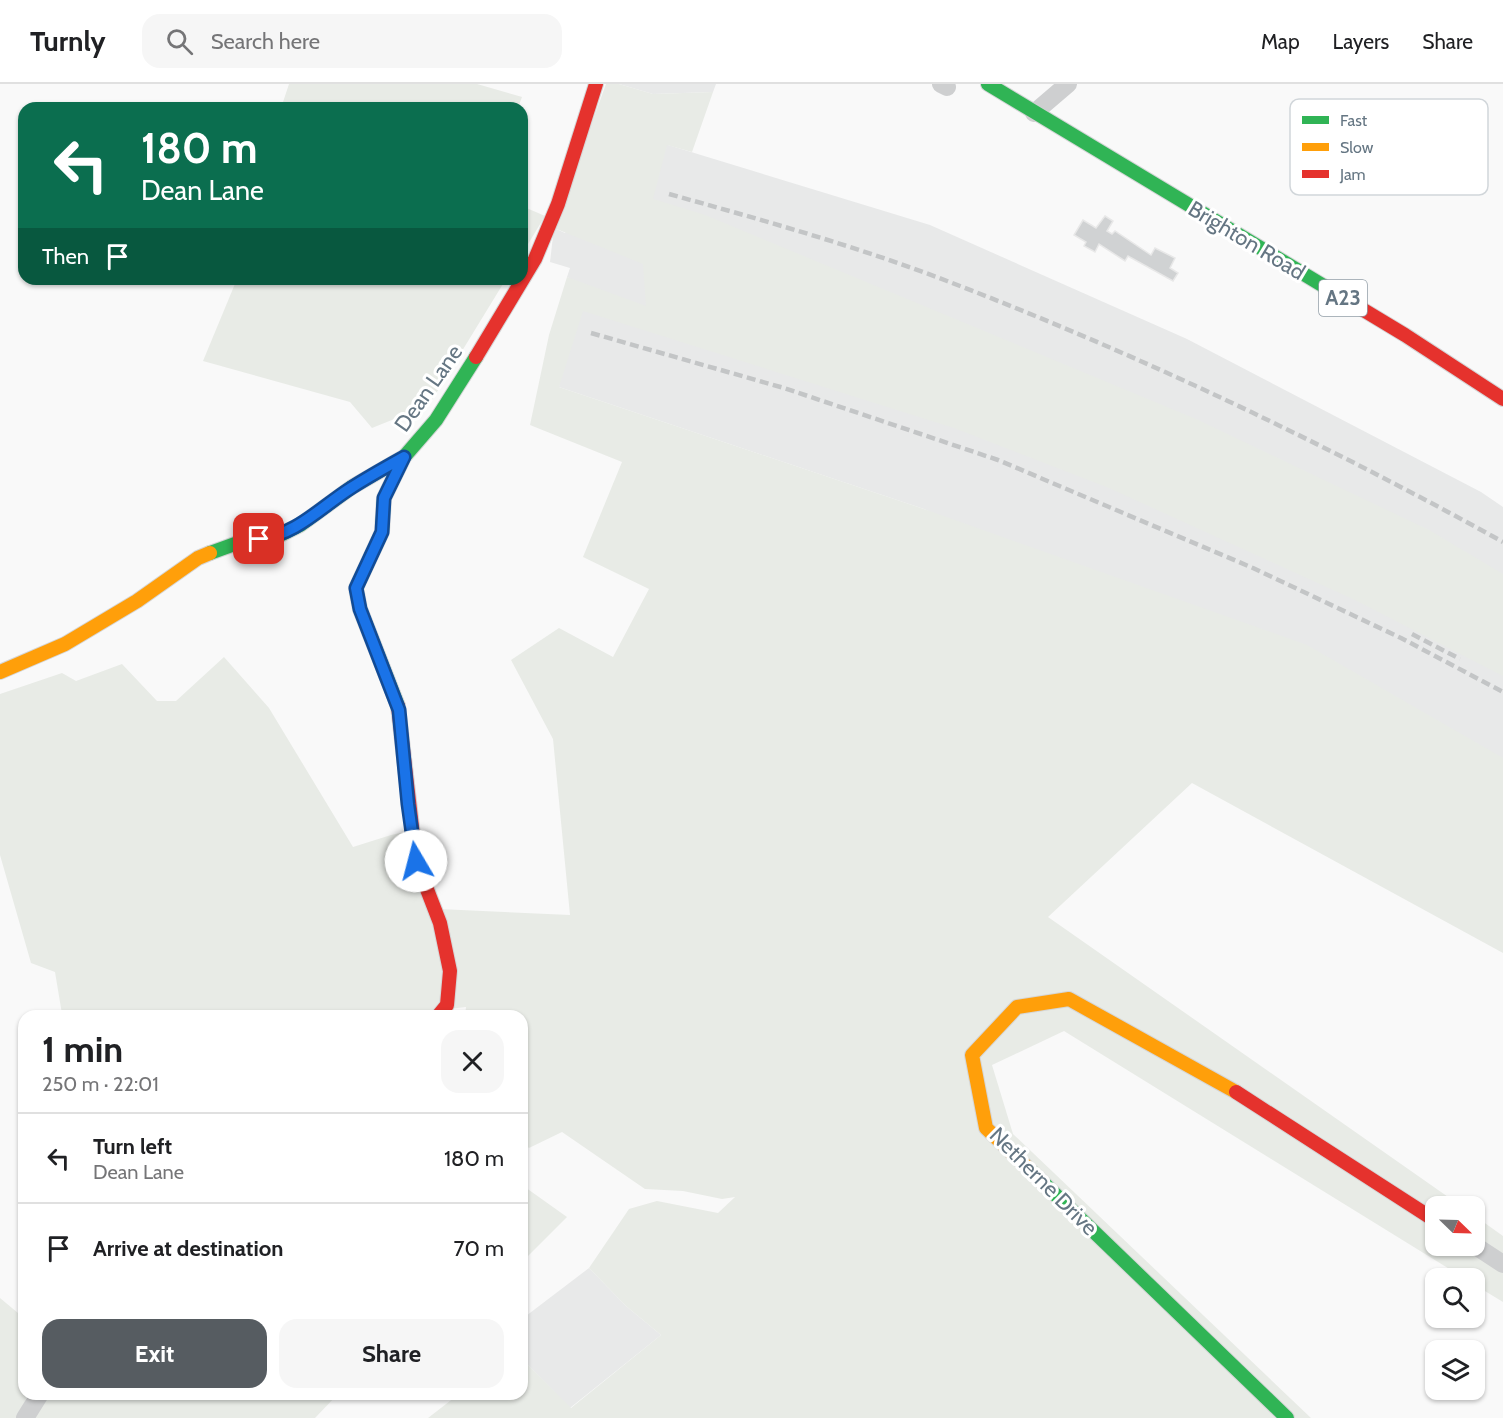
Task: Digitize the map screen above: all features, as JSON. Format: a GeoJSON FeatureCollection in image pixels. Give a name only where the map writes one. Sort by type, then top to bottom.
{"type":"FeatureCollection","features":[{"type":"Feature","properties":{"kind":"main road","name":"Dean Lane"},"geometry":{"type":"LineString","coordinates":[[528,272],[558,204],[596,84]]}},
{"type":"Feature","properties":{"kind":"main road","name":"Brighton Road"},"geometry":{"type":"LineString","coordinates":[[988,84],[1406,335],[1503,399]]}},
{"type":"Feature","properties":{"kind":"main road","name":"Dean Lane"},"geometry":{"type":"LineString","coordinates":[[0,672],[65,644],[138,602],[198,558],[243,541],[276,537],[300,525],[352,487],[404,457],[436,420],[456,391],[520,285]]}},
{"type":"Feature","properties":{"kind":"main road"},"geometry":{"type":"LineString","coordinates":[[404,457],[384,498],[382,532],[356,588],[360,609],[399,710],[416,861],[440,923],[450,971],[447,1005],[443,1010]]}},
{"type":"Feature","properties":{"kind":"main road","name":"Netherne Drive"},"geometry":{"type":"LineString","coordinates":[[1287,1418],[986,1128],[972,1055],[1017,1007],[1070,999],[1228,1087],[1425,1214]]}},
{"type":"Feature","properties":{"kind":"street"},"geometry":{"type":"LineString","coordinates":[[1034,112],[1068,84]]}},
{"type":"Feature","properties":{"kind":"street"},"geometry":{"type":"LineString","coordinates":[[1485,1252],[1503,1264]]}},
{"type":"Feature","properties":{"kind":"street"},"geometry":{"type":"LineString","coordinates":[[26,1418],[36,1400]]}},
{"type":"Feature","properties":{"kind":"shaded area"},"geometry":{"type":"Polygon","coordinates":[[[289,84],[477,84],[522,97],[520,102],[283,102],[289,84]]]}},
{"type":"Feature","properties":{"kind":"shaded area"},"geometry":{"type":"Polygon","coordinates":[[[606,84],[619,84],[653,94],[713,92],[692,152],[667,145],[653,199],[705,215],[1196,419],[1429,530],[1503,574],[1503,676],[1355,600],[1109,488],[954,428],[583,311],[559,387],[924,509],[1307,645],[1503,758],[1503,953],[1192,783],[1048,917],[1447,1196],[1425,1196],[1425,1254],[1064,1031],[992,1065],[1013,1134],[1311,1418],[428,1418],[451,1400],[528,1400],[528,1365],[571,1408],[661,1335],[626,1306],[589,1268],[629,1209],[657,1201],[718,1213],[735,1197],[722,1199],[683,1191],[645,1189],[562,1132],[529,1148],[528,1010],[466,1010],[466,1007],[440,1010],[61,1010],[55,972],[31,963],[0,855],[0,694],[62,673],[76,681],[122,664],[157,701],[176,701],[224,657],[269,708],[353,847],[419,829],[439,909],[570,915],[553,739],[511,660],[559,628],[613,657],[649,589],[583,557],[622,462],[530,425],[549,335],[567,277],[646,306],[643,264],[554,228],[606,84]]]}},
{"type":"Feature","properties":{"kind":"shaded area"},"geometry":{"type":"Polygon","coordinates":[[[619,84],[716,84],[713,92],[653,94],[619,84]]]}},
{"type":"Feature","properties":{"kind":"shaded area"},"geometry":{"type":"Polygon","coordinates":[[[619,130],[930,225],[1187,339],[1481,492],[1503,507],[1503,793],[924,509],[559,387],[569,278],[567,277],[570,268],[550,262],[554,228],[565,233],[619,130]]]}},
{"type":"Feature","properties":{"kind":"shaded area"},"geometry":{"type":"Polygon","coordinates":[[[528,209],[545,216],[528,244],[528,209]]]}},
{"type":"Feature","properties":{"kind":"shaded area"},"geometry":{"type":"Polygon","coordinates":[[[235,285],[502,285],[429,405],[372,428],[350,402],[203,361],[235,285]]]}},
{"type":"Feature","properties":{"kind":"shaded area"},"geometry":{"type":"Polygon","coordinates":[[[528,1189],[567,1217],[528,1256],[528,1189]]]}},
{"type":"Feature","properties":{"kind":"shaded area"},"geometry":{"type":"Polygon","coordinates":[[[1485,1223],[1503,1236],[1503,1302],[1485,1291],[1485,1268],[1448,1268],[1428,1256],[1485,1256],[1485,1223]]]}},
{"type":"Feature","properties":{"kind":"shaded area"},"geometry":{"type":"Polygon","coordinates":[[[589,1268],[626,1306],[661,1335],[570,1408],[528,1365],[528,1314],[589,1268]]]}},
{"type":"Feature","properties":{"kind":"shaded area"},"geometry":{"type":"Polygon","coordinates":[[[0,1298],[18,1313],[18,1400],[26,1400],[19,1418],[0,1418],[0,1298]]]}},
{"type":"Feature","properties":{"kind":"shaded area"},"geometry":{"type":"Polygon","coordinates":[[[45,1400],[332,1400],[315,1418],[33,1418],[45,1400]]]}},
{"type":"Feature","properties":{"kind":"building"},"geometry":{"type":"Polygon","coordinates":[[[1105,216],[1113,221],[1107,231],[1112,234],[1115,231],[1151,255],[1155,248],[1175,258],[1170,268],[1178,273],[1173,281],[1128,256],[1125,261],[1099,244],[1095,252],[1084,246],[1086,242],[1074,235],[1083,220],[1096,228],[1105,216]]]}},
{"type":"Feature","properties":{"kind":"railway"},"geometry":{"type":"LineString","coordinates":[[669,194],[878,256],[1018,309],[1160,370],[1299,435],[1503,542]]}},
{"type":"Feature","properties":{"kind":"railway"},"geometry":{"type":"LineString","coordinates":[[591,333],[784,388],[998,460],[1253,568],[1401,638],[1503,692]]}},
{"type":"Feature","properties":{"kind":"railway"},"geometry":{"type":"LineString","coordinates":[[1412,634],[1460,659]]}},
{"type":"Feature","properties":{"kind":"traffic: fast"},"geometry":{"type":"LineString","coordinates":[[988,84],[1337,294]]}},
{"type":"Feature","properties":{"kind":"traffic: fast"},"geometry":{"type":"LineString","coordinates":[[210,553],[243,541],[276,537],[300,525],[352,487],[404,457],[436,420],[476,357]]}},
{"type":"Feature","properties":{"kind":"traffic: fast"},"geometry":{"type":"LineString","coordinates":[[398,706],[360,609],[356,588],[382,532],[384,498],[404,457]]}},
{"type":"Feature","properties":{"kind":"traffic: fast"},"geometry":{"type":"LineString","coordinates":[[1030,1170],[1287,1418]]}},
{"type":"Feature","properties":{"kind":"traffic: slow"},"geometry":{"type":"LineString","coordinates":[[0,672],[65,644],[137,601],[198,558],[210,553]]}},
{"type":"Feature","properties":{"kind":"traffic: slow"},"geometry":{"type":"LineString","coordinates":[[1030,1170],[986,1128],[972,1055],[1017,1007],[1069,999],[1236,1092]]}},
{"type":"Feature","properties":{"kind":"traffic: jam"},"geometry":{"type":"LineString","coordinates":[[528,271],[558,204],[596,84]]}},
{"type":"Feature","properties":{"kind":"traffic: jam"},"geometry":{"type":"LineString","coordinates":[[476,357],[519,285]]}},
{"type":"Feature","properties":{"kind":"traffic: jam"},"geometry":{"type":"LineString","coordinates":[[1337,294],[1503,399]]}},
{"type":"Feature","properties":{"kind":"traffic: jam"},"geometry":{"type":"LineString","coordinates":[[398,706],[416,861],[440,923],[450,971],[447,1005],[443,1010]]}},
{"type":"Feature","properties":{"kind":"traffic: jam"},"geometry":{"type":"LineString","coordinates":[[1236,1092],[1425,1214]]}},
{"type":"Feature","properties":{"kind":"route"},"geometry":{"type":"LineString","coordinates":[[259,539],[276,537],[300,525],[352,487],[404,457],[384,498],[382,532],[356,588],[360,609],[399,710],[416,861]]}}]}
